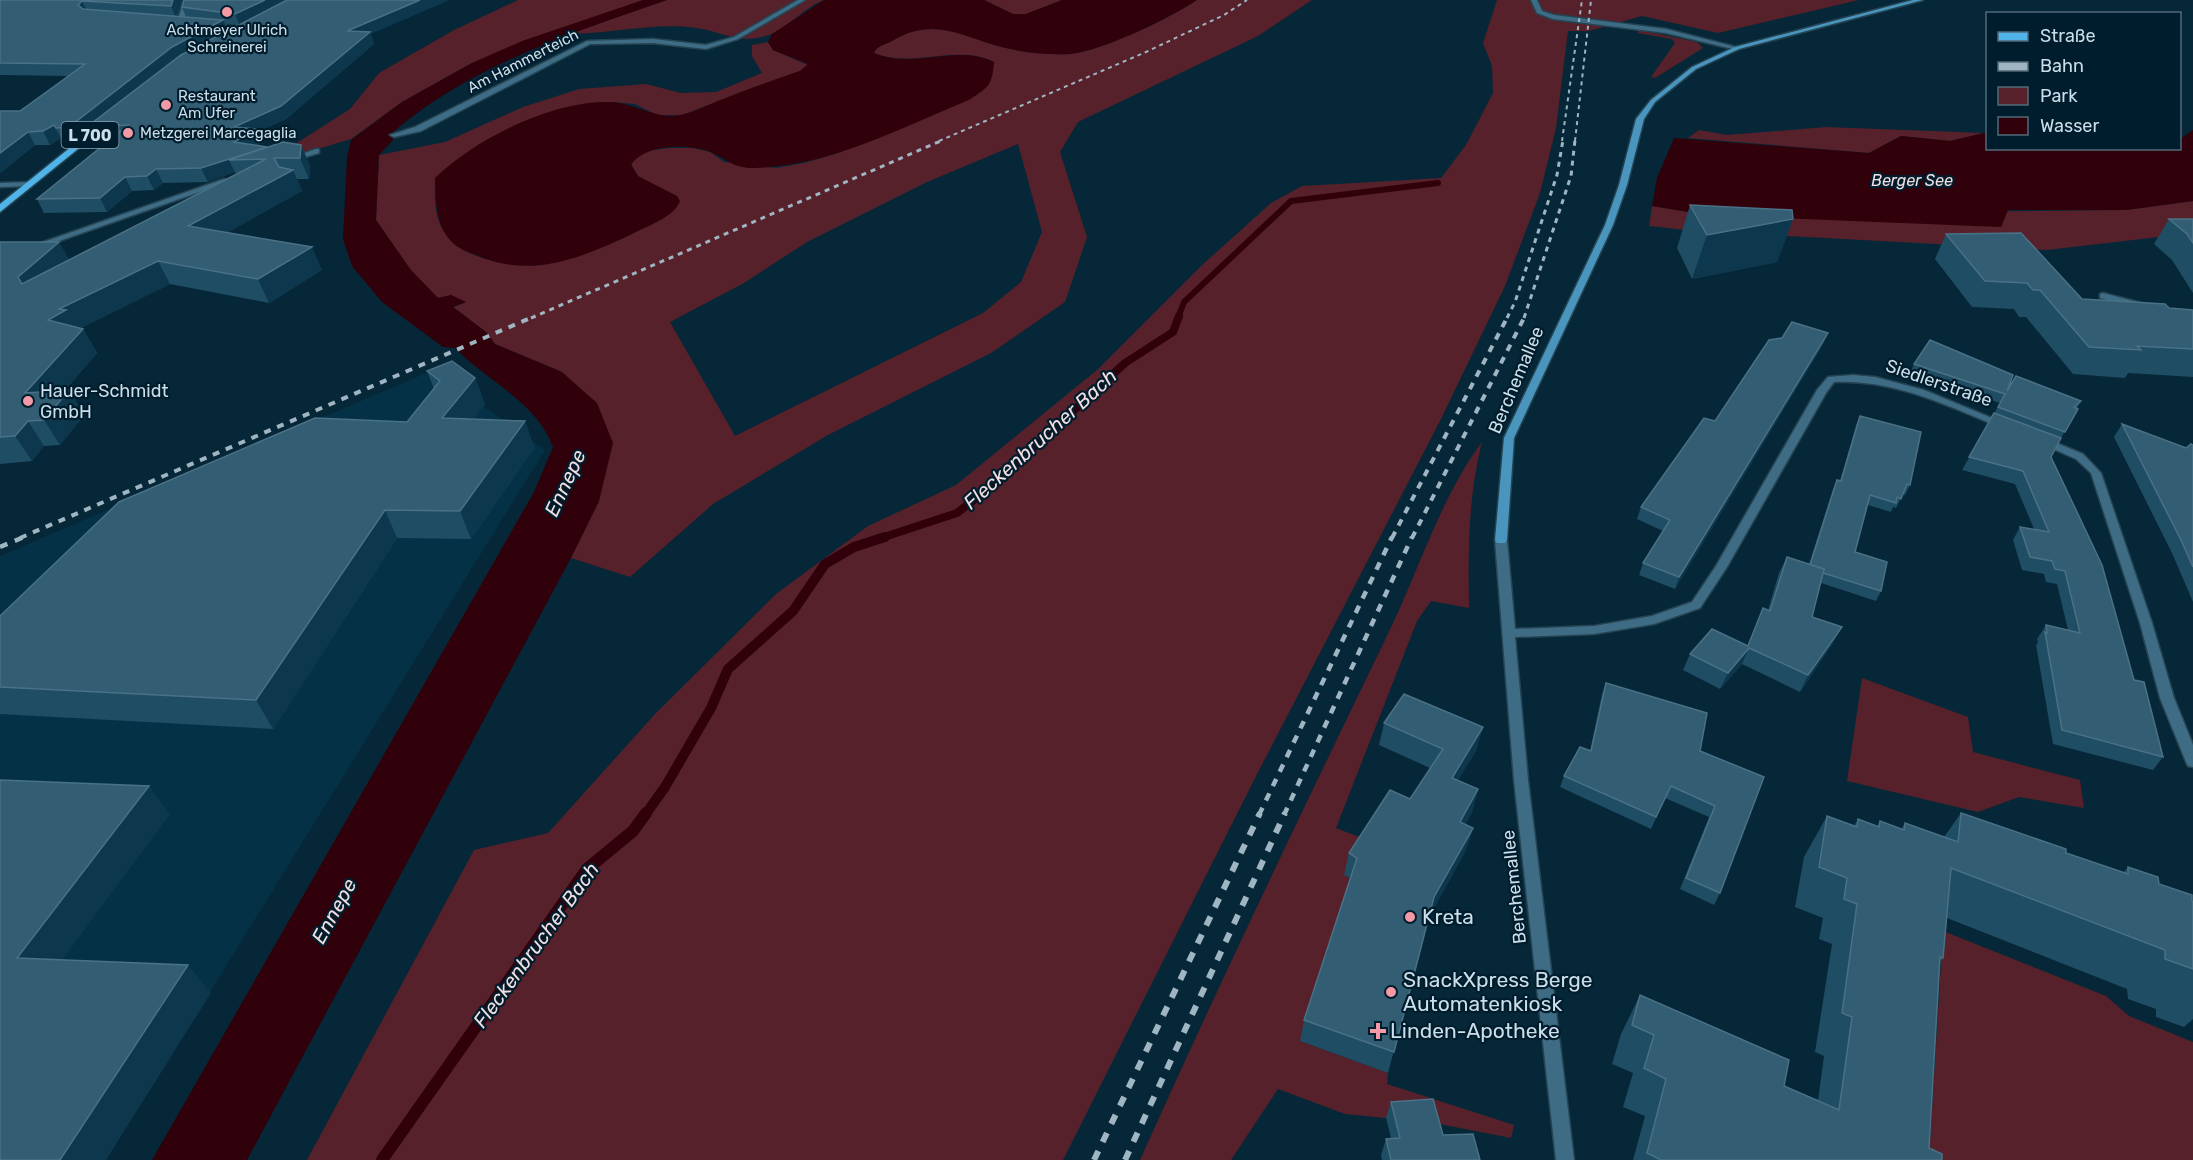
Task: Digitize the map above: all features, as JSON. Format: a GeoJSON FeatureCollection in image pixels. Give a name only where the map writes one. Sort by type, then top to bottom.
{"type":"FeatureCollection","features":[{"type":"Feature","properties":{"kind":"main road"},"geometry":{"type":"LineString","coordinates":[[230,36],[255,24]]}},
{"type":"Feature","properties":{"kind":"main road","name":"L 700"},"geometry":{"type":"LineString","coordinates":[[0,208],[120,111]]}},
{"type":"Feature","properties":{"kind":"street"},"geometry":{"type":"LineString","coordinates":[[180,22],[187,0]]}},
{"type":"Feature","properties":{"kind":"street","name":"Am Hammerteich"},"geometry":{"type":"LineString","coordinates":[[394,135],[418,129],[590,42],[653,41],[706,47],[736,38],[802,0]]}},
{"type":"Feature","properties":{"kind":"street"},"geometry":{"type":"LineString","coordinates":[[1534,0],[1539,12],[1553,17],[1666,31],[1737,48]]}},
{"type":"Feature","properties":{"kind":"street","name":"Berchemallee"},"geometry":{"type":"LineString","coordinates":[[1564,1160],[1521,780],[1501,540],[1509,438],[1609,225],[1623,185],[1640,118],[1653,101],[1694,69],[1737,48],[1920,0]]}},
{"type":"Feature","properties":{"kind":"street"},"geometry":{"type":"LineString","coordinates":[[170,21],[244,29]]}},
{"type":"Feature","properties":{"kind":"street"},"geometry":{"type":"LineString","coordinates":[[288,161],[316,151]]}},
{"type":"Feature","properties":{"kind":"street"},"geometry":{"type":"LineString","coordinates":[[18,252],[232,180]]}},
{"type":"Feature","properties":{"kind":"street"},"geometry":{"type":"LineString","coordinates":[[0,185],[29,184]]}},
{"type":"Feature","properties":{"kind":"street"},"geometry":{"type":"LineString","coordinates":[[2103,296],[2159,311]]}},
{"type":"Feature","properties":{"kind":"street","name":"Siedlerstraße"},"geometry":{"type":"LineString","coordinates":[[1510,633],[1594,630],[1654,620],[1696,605],[1721,567],[1821,392],[1831,380],[1852,377],[1877,379],[2013,428]]}},
{"type":"Feature","properties":{"kind":"street"},"geometry":{"type":"LineString","coordinates":[[2034,437],[2076,453],[2089,462],[2096,473],[2146,623],[2167,698],[2193,762]]}},
{"type":"Feature","properties":{"kind":"shaded area"},"geometry":{"type":"Polygon","coordinates":[[[433,370],[545,450],[106,1160],[0,1160],[0,556],[433,370]]]}},
{"type":"Feature","properties":{"kind":"green space"},"geometry":{"type":"Polygon","coordinates":[[[518,0],[643,0],[472,63],[402,102],[351,139],[301,154],[289,148],[350,109],[379,73],[454,30],[518,0]]]}},
{"type":"Feature","properties":{"kind":"green space"},"geometry":{"type":"Polygon","coordinates":[[[667,0],[824,0],[810,7],[776,32],[758,38],[733,37],[697,28],[665,26],[568,34],[667,0]]]}},
{"type":"Feature","properties":{"kind":"green space"},"geometry":{"type":"Polygon","coordinates":[[[984,0],[1062,0],[1026,14],[1013,14],[984,0]]]}},
{"type":"Feature","properties":{"kind":"green space"},"geometry":{"type":"Polygon","coordinates":[[[1197,0],[1312,0],[1258,36],[1078,122],[1060,152],[1087,237],[1065,302],[991,353],[828,435],[713,504],[630,577],[571,558],[599,501],[562,372],[495,344],[486,332],[453,307],[465,303],[451,295],[438,298],[410,270],[376,220],[379,155],[445,142],[523,107],[579,89],[646,84],[681,93],[716,92],[762,73],[752,56],[752,45],[768,42],[773,50],[808,65],[800,71],[682,115],[657,115],[635,104],[611,102],[556,110],[501,133],[435,178],[437,215],[452,241],[463,250],[476,256],[506,263],[536,266],[648,182],[638,176],[631,164],[636,157],[648,151],[693,148],[710,152],[724,162],[776,168],[804,163],[835,154],[994,62],[965,55],[904,58],[874,53],[880,47],[907,33],[936,29],[1021,51],[1070,54],[1100,47],[1197,0]],[[1018,144],[927,182],[807,242],[744,283],[670,322],[735,436],[983,313],[1021,282],[1042,232],[1018,144]]]}},
{"type":"Feature","properties":{"kind":"green space"},"geometry":{"type":"Polygon","coordinates":[[[1497,0],[1859,0],[1718,33],[1642,16],[1589,31],[1568,31],[1556,128],[1540,193],[1505,286],[1441,419],[1253,782],[1063,1160],[307,1160],[474,850],[548,833],[655,714],[776,594],[868,526],[956,485],[1097,370],[1200,267],[1271,203],[1302,186],[1441,178],[1466,145],[1493,93],[1492,66],[1483,43],[1497,0]]]}},
{"type":"Feature","properties":{"kind":"green space"},"geometry":{"type":"Polygon","coordinates":[[[1639,30],[1697,42],[1703,48],[1655,78],[1651,77],[1675,43],[1672,39],[1637,33],[1639,30]]]}},
{"type":"Feature","properties":{"kind":"green space"},"geometry":{"type":"Polygon","coordinates":[[[1826,127],[1984,133],[1950,141],[1901,136],[1869,153],[1688,138],[1699,130],[1727,135],[1826,127]]]}},
{"type":"Feature","properties":{"kind":"green space"},"geometry":{"type":"Polygon","coordinates":[[[2193,201],[2193,233],[2047,250],[1694,231],[1649,226],[1652,206],[1707,215],[2126,210],[2193,201]]]}},
{"type":"Feature","properties":{"kind":"green space"},"geometry":{"type":"Polygon","coordinates":[[[1482,442],[1471,504],[1469,608],[1431,601],[1417,621],[1336,828],[1367,840],[1345,875],[1352,880],[1300,1041],[1388,1073],[1387,1084],[1514,1125],[1511,1138],[1429,1122],[1427,1116],[1386,1118],[1345,1114],[1278,1089],[1231,1160],[1140,1160],[1261,898],[1397,614],[1442,511],[1467,463],[1482,442]]]}},
{"type":"Feature","properties":{"kind":"green space"},"geometry":{"type":"Polygon","coordinates":[[[1862,678],[1968,717],[1973,752],[2080,780],[2084,808],[2019,797],[1978,812],[1847,781],[1862,678]]]}},
{"type":"Feature","properties":{"kind":"green space"},"geometry":{"type":"Polygon","coordinates":[[[1943,931],[2106,996],[2129,1016],[2193,1042],[2193,1160],[1929,1160],[1943,931]]]}},
{"type":"Feature","properties":{"kind":"water","name":"Ennepe"},"geometry":{"type":"Polygon","coordinates":[[[643,0],[667,0],[559,39],[488,70],[422,109],[392,133],[393,140],[379,155],[376,220],[411,270],[438,298],[451,295],[466,302],[453,307],[486,332],[495,344],[562,372],[597,403],[613,443],[599,501],[571,558],[247,1160],[152,1160],[534,492],[553,447],[545,431],[523,404],[455,348],[443,347],[382,302],[352,266],[343,239],[347,158],[351,140],[402,102],[472,63],[522,41],[643,0]]]}},
{"type":"Feature","properties":{"kind":"water"},"geometry":{"type":"Polygon","coordinates":[[[824,0],[984,0],[1013,14],[1026,14],[1062,0],[1197,0],[1135,33],[1100,47],[1070,54],[1021,51],[936,29],[907,33],[879,47],[874,53],[904,59],[950,55],[980,57],[994,62],[988,86],[969,100],[864,144],[783,166],[741,167],[708,151],[689,147],[656,149],[646,153],[631,165],[638,176],[677,196],[680,201],[677,206],[668,216],[655,223],[578,257],[538,265],[497,262],[460,248],[446,235],[437,212],[435,178],[471,149],[516,125],[564,108],[588,103],[610,102],[663,115],[680,115],[800,71],[808,64],[773,50],[768,42],[772,34],[824,0]]]}},
{"type":"Feature","properties":{"kind":"water","name":"Berger See"},"geometry":{"type":"Polygon","coordinates":[[[2193,130],[2193,201],[2126,210],[2008,210],[2001,227],[1707,215],[1652,206],[1657,178],[1674,138],[1869,153],[1901,136],[1950,141],[1984,133],[1986,134],[1986,150],[2181,150],[2181,138],[2193,130]]]}},
{"type":"Feature","properties":{"kind":"building"},"geometry":{"type":"Polygon","coordinates":[[[0,0],[173,0],[171,6],[82,1],[78,5],[83,9],[223,20],[172,47],[69,127],[56,128],[54,125],[43,131],[28,132],[0,153],[0,111],[20,111],[85,64],[0,63],[0,0]]]}},
{"type":"Feature","properties":{"kind":"building"},"geometry":{"type":"Polygon","coordinates":[[[184,0],[265,0],[235,14],[182,7],[184,0]]]}},
{"type":"Feature","properties":{"kind":"building"},"geometry":{"type":"Polygon","coordinates":[[[287,0],[420,0],[347,31],[370,32],[281,106],[234,127],[256,129],[234,142],[267,147],[201,168],[156,169],[147,176],[125,177],[100,198],[37,199],[128,125],[87,127],[181,55],[287,0]]]}},
{"type":"Feature","properties":{"kind":"building"},"geometry":{"type":"Polygon","coordinates":[[[283,142],[301,145],[300,158],[274,158],[279,167],[293,170],[188,226],[312,247],[258,279],[158,261],[59,309],[66,310],[48,320],[83,329],[25,393],[69,390],[44,420],[28,421],[15,436],[0,437],[0,242],[59,242],[18,277],[22,284],[266,159],[229,160],[283,142]]]}},
{"type":"Feature","properties":{"kind":"building"},"geometry":{"type":"Polygon","coordinates":[[[1690,205],[1792,210],[1793,219],[1707,235],[1690,205]]]}},
{"type":"Feature","properties":{"kind":"building"},"geometry":{"type":"Polygon","coordinates":[[[2169,219],[2193,219],[2193,243],[2187,234],[2169,219]]]}},
{"type":"Feature","properties":{"kind":"building"},"geometry":{"type":"Polygon","coordinates":[[[2021,233],[2082,299],[2165,304],[2169,308],[2193,310],[2193,349],[2137,346],[2141,350],[2089,347],[2040,290],[2033,290],[2027,283],[1985,281],[1946,234],[2021,233]]]}},
{"type":"Feature","properties":{"kind":"building"},"geometry":{"type":"Polygon","coordinates":[[[1792,322],[1828,333],[1679,577],[1643,563],[1670,520],[1641,507],[1704,418],[1715,421],[1769,340],[1782,338],[1792,322]]]}},
{"type":"Feature","properties":{"kind":"building"},"geometry":{"type":"Polygon","coordinates":[[[1930,340],[2013,375],[2007,391],[2016,376],[2081,401],[2074,407],[2078,409],[2065,432],[1998,407],[2005,394],[1914,364],[1930,340]]]}},
{"type":"Feature","properties":{"kind":"building"},"geometry":{"type":"Polygon","coordinates":[[[452,361],[475,378],[442,418],[525,421],[460,511],[385,510],[256,700],[0,687],[0,616],[119,502],[315,418],[407,422],[440,381],[427,371],[452,361]]]}},
{"type":"Feature","properties":{"kind":"building"},"geometry":{"type":"Polygon","coordinates":[[[1994,413],[2061,438],[2051,457],[2102,565],[2134,680],[2144,682],[2163,757],[2062,730],[2045,632],[2047,633],[2046,625],[2080,633],[2065,571],[2055,569],[2052,561],[2030,557],[2020,527],[2049,532],[2023,471],[1969,457],[1994,413]]]}},
{"type":"Feature","properties":{"kind":"building"},"geometry":{"type":"Polygon","coordinates":[[[1860,416],[1921,432],[1910,485],[1907,484],[1901,499],[1897,497],[1896,503],[1870,495],[1855,552],[1887,562],[1881,591],[1823,573],[1824,569],[1810,565],[1837,480],[1841,481],[1860,416]]]}},
{"type":"Feature","properties":{"kind":"building"},"geometry":{"type":"Polygon","coordinates":[[[2122,424],[2186,448],[2193,445],[2193,567],[2181,540],[2122,424]]]}},
{"type":"Feature","properties":{"kind":"building"},"geometry":{"type":"Polygon","coordinates":[[[1787,557],[1824,569],[1812,617],[1842,627],[1808,675],[1749,648],[1728,673],[1690,654],[1712,629],[1748,646],[1763,608],[1770,611],[1787,557]]]}},
{"type":"Feature","properties":{"kind":"building"},"geometry":{"type":"Polygon","coordinates":[[[1606,683],[1707,713],[1700,751],[1764,777],[1720,893],[1686,878],[1715,806],[1671,786],[1656,817],[1564,776],[1580,747],[1591,751],[1606,683]]]}},
{"type":"Feature","properties":{"kind":"building"},"geometry":{"type":"Polygon","coordinates":[[[1404,694],[1483,727],[1452,778],[1478,789],[1460,822],[1473,828],[1434,897],[1394,1052],[1304,1020],[1357,858],[1349,853],[1390,790],[1410,799],[1443,749],[1384,723],[1404,694]]]}},
{"type":"Feature","properties":{"kind":"building"},"geometry":{"type":"Polygon","coordinates":[[[0,780],[149,786],[17,958],[188,965],[60,1160],[0,1160],[0,780]]]}},
{"type":"Feature","properties":{"kind":"building"},"geometry":{"type":"Polygon","coordinates":[[[1961,813],[2066,849],[2066,853],[2128,874],[2128,867],[2158,877],[2159,884],[2192,895],[2193,969],[2165,959],[2165,950],[1951,868],[1943,958],[1940,957],[1929,1148],[1942,1154],[1942,1160],[1661,1160],[1647,1153],[1666,1079],[1644,1068],[1654,1035],[1632,1025],[1640,995],[1789,1060],[1784,1086],[1839,1110],[1852,1017],[1842,1013],[1857,904],[1844,899],[1847,878],[1819,867],[1827,816],[1857,827],[1858,819],[1879,827],[1880,821],[1904,830],[1905,823],[1958,842],[1961,813]]]}},
{"type":"Feature","properties":{"kind":"building"},"geometry":{"type":"Polygon","coordinates":[[[1433,1099],[1443,1135],[1473,1134],[1480,1160],[1391,1160],[1386,1139],[1400,1138],[1391,1102],[1433,1099]]]}},
{"type":"Feature","properties":{"kind":"waterway","name":"Fleckenbrucher Bach"},"geometry":{"type":"LineString","coordinates":[[1178,318],[1184,302],[1291,201],[1438,183]]}},
{"type":"Feature","properties":{"kind":"waterway","name":"Fleckenbrucher Bach"},"geometry":{"type":"LineString","coordinates":[[881,538],[957,513],[992,486],[1125,363],[1173,332],[1179,316]]}},
{"type":"Feature","properties":{"kind":"waterway","name":"Fleckenbrucher Bach"},"geometry":{"type":"LineString","coordinates":[[645,815],[665,787],[711,708],[728,669],[793,611],[825,564],[854,547],[885,537]]}},
{"type":"Feature","properties":{"kind":"waterway","name":"Fleckenbrucher Bach"},"geometry":{"type":"LineString","coordinates":[[382,1160],[587,869],[633,831],[646,813]]}},
{"type":"Feature","properties":{"kind":"railway"},"geometry":{"type":"LineString","coordinates":[[939,141],[1146,52],[1224,15],[1247,0]]}},
{"type":"Feature","properties":{"kind":"railway"},"geometry":{"type":"LineString","coordinates":[[1562,141],[1582,0]]}},
{"type":"Feature","properties":{"kind":"railway"},"geometry":{"type":"LineString","coordinates":[[1575,141],[1591,0]]}},
{"type":"Feature","properties":{"kind":"railway"},"geometry":{"type":"LineString","coordinates":[[531,318],[943,140]]}},
{"type":"Feature","properties":{"kind":"railway"},"geometry":{"type":"LineString","coordinates":[[1508,316],[1515,302],[1557,175],[1563,140]]}},
{"type":"Feature","properties":{"kind":"railway"},"geometry":{"type":"LineString","coordinates":[[1524,318],[1571,176],[1575,140]]}},
{"type":"Feature","properties":{"kind":"railway"},"geometry":{"type":"LineString","coordinates":[[20,538],[535,316]]}},
{"type":"Feature","properties":{"kind":"railway"},"geometry":{"type":"LineString","coordinates":[[1392,538],[1508,316]]}},
{"type":"Feature","properties":{"kind":"railway"},"geometry":{"type":"LineString","coordinates":[[1412,538],[1524,318]]}},
{"type":"Feature","properties":{"kind":"railway"},"geometry":{"type":"LineString","coordinates":[[0,547],[24,537]]}},
{"type":"Feature","properties":{"kind":"railway"},"geometry":{"type":"LineString","coordinates":[[1259,815],[1392,537]]}},
{"type":"Feature","properties":{"kind":"railway"},"geometry":{"type":"LineString","coordinates":[[1284,815],[1412,537]]}},
{"type":"Feature","properties":{"kind":"railway"},"geometry":{"type":"LineString","coordinates":[[1094,1160],[1260,813]]}},
{"type":"Feature","properties":{"kind":"railway"},"geometry":{"type":"LineString","coordinates":[[1125,1160],[1285,813]]}},
{"type":"Feature","properties":{"kind":"place","name":"Achtmeyer Ulrich Schreinerei"},"geometry":{"type":"Point","coordinates":[227,12]}},
{"type":"Feature","properties":{"kind":"place","name":"Restaurant Am Ufer"},"geometry":{"type":"Point","coordinates":[166,105]}},
{"type":"Feature","properties":{"kind":"place","name":"Metzgerei Marcegaglia"},"geometry":{"type":"Point","coordinates":[128,133]}},
{"type":"Feature","properties":{"kind":"place","name":"Hauer-Schmidt GmbH"},"geometry":{"type":"Point","coordinates":[28,401]}},
{"type":"Feature","properties":{"kind":"place","name":"Kreta"},"geometry":{"type":"Point","coordinates":[1410,917]}},
{"type":"Feature","properties":{"kind":"place","name":"SnackXpress Berge Automatenkiosk"},"geometry":{"type":"Point","coordinates":[1391,992]}},
{"type":"Feature","properties":{"kind":"place","name":"Linden-Apotheke"},"geometry":{"type":"Point","coordinates":[1378,1031]}}]}
